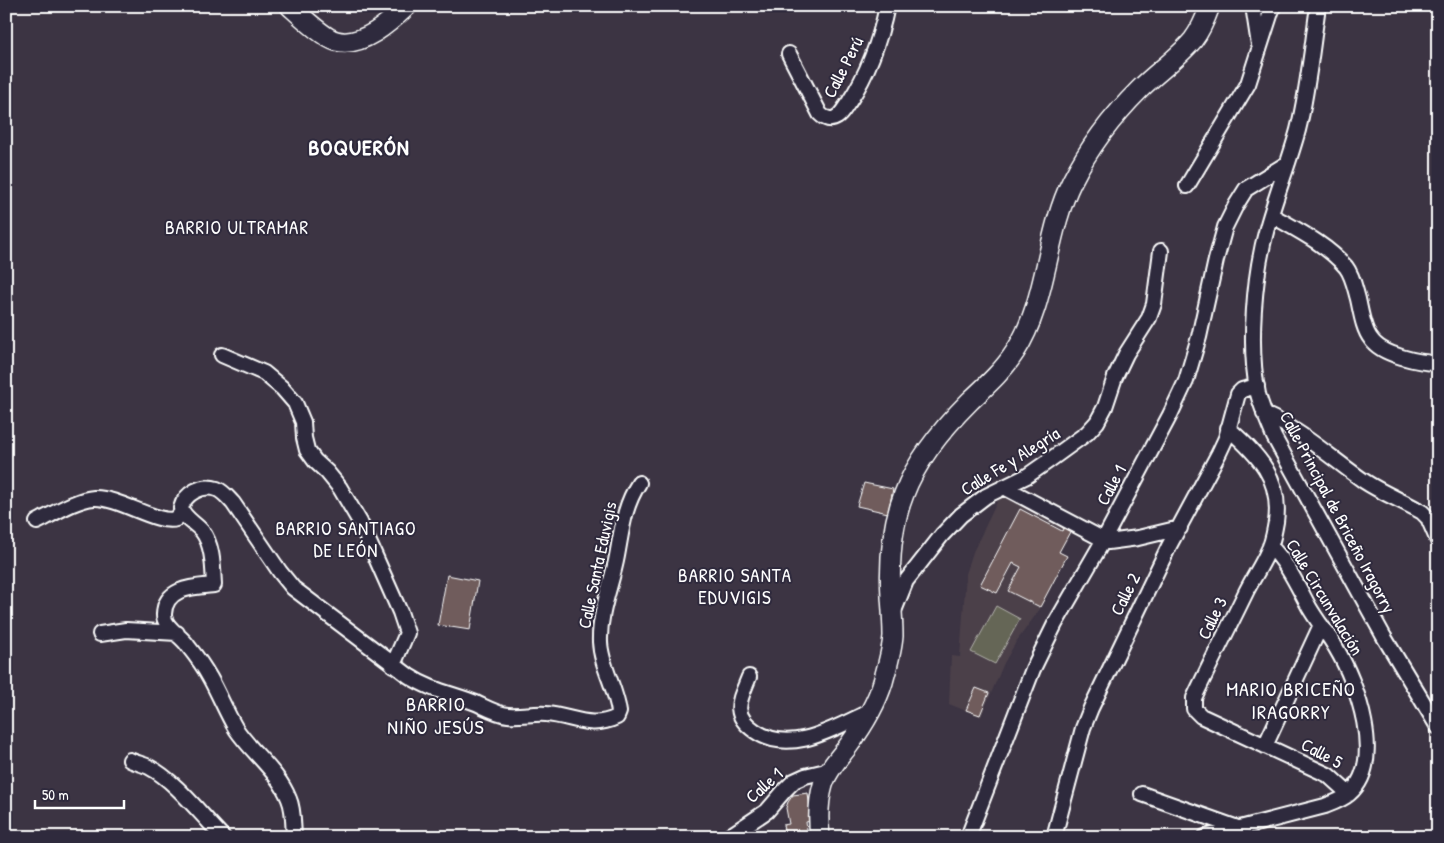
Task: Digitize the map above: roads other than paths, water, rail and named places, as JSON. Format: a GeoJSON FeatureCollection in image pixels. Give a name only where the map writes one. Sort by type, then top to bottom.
{"type":"FeatureCollection","features":[{"type":"Feature","properties":{"kind":"main road"},"geometry":{"type":"LineString","coordinates":[[290,6],[327,37],[336,41],[346,42],[366,36],[389,22],[407,6]]}},
{"type":"Feature","properties":{"kind":"main road"},"geometry":{"type":"LineString","coordinates":[[820,837],[818,816],[823,783],[830,770],[861,728],[882,684],[889,659],[893,636],[890,560],[895,522],[904,492],[933,444],[950,422],[994,379],[1014,354],[1023,339],[1038,298],[1062,203],[1089,153],[1122,108],[1194,39],[1210,6]]}},
{"type":"Feature","properties":{"kind":"street","name":"Calle Perú"},"geometry":{"type":"LineString","coordinates":[[789,54],[820,114],[832,120],[839,116],[859,86],[874,54],[887,6]]}},
{"type":"Feature","properties":{"kind":"street"},"geometry":{"type":"LineString","coordinates":[[1253,6],[1259,48]]}},
{"type":"Feature","properties":{"kind":"street"},"geometry":{"type":"LineString","coordinates":[[1187,186],[1244,91],[1273,6]]}},
{"type":"Feature","properties":{"kind":"street","name":"Calle Principal de Briceño Iragorry"},"geometry":{"type":"LineString","coordinates":[[1318,6],[1298,129],[1271,215],[1260,258],[1254,315],[1257,386],[1264,414],[1274,436],[1384,637],[1438,727]]}},
{"type":"Feature","properties":{"kind":"street","name":"Calle 1"},"geometry":{"type":"LineString","coordinates":[[968,837],[1032,670],[1103,541],[1186,382],[1199,337],[1225,226],[1246,190],[1288,163]]}},
{"type":"Feature","properties":{"kind":"street"},"geometry":{"type":"LineString","coordinates":[[1271,215],[1321,244],[1347,268],[1354,283],[1366,329],[1370,339],[1377,346],[1389,352],[1422,362],[1438,363]]}},
{"type":"Feature","properties":{"kind":"street","name":"Calle Fe y Alegría"},"geometry":{"type":"LineString","coordinates":[[892,614],[906,581],[942,535],[975,503],[1028,476],[1087,433],[1096,422],[1105,406],[1115,377],[1126,354],[1149,318],[1154,304],[1161,251]]}},
{"type":"Feature","properties":{"kind":"street"},"geometry":{"type":"LineString","coordinates":[[222,355],[264,373],[282,388],[295,403],[303,422],[307,450],[340,488],[360,522],[407,633],[393,664],[293,588],[225,494],[216,489],[207,488],[196,490],[188,494],[183,500],[182,512],[205,535],[212,556],[214,585],[181,590],[174,593],[167,601],[164,619],[168,626],[188,645],[209,676],[237,730],[282,785],[290,799],[294,837]]}},
{"type":"Feature","properties":{"kind":"street","name":"Calle 2"},"geometry":{"type":"LineString","coordinates":[[1054,837],[1083,728],[1091,708],[1169,546],[1219,453],[1238,394],[1242,390],[1257,386]]}},
{"type":"Feature","properties":{"kind":"street"},"geometry":{"type":"LineString","coordinates":[[1264,414],[1284,423],[1366,482],[1422,512],[1428,518],[1438,542]]}},
{"type":"Feature","properties":{"kind":"street","name":"Calle Circunvalación"},"geometry":{"type":"LineString","coordinates":[[1228,428],[1260,459],[1273,483],[1277,512],[1274,535],[1270,546],[1286,564],[1309,607],[1336,648],[1351,678],[1367,740],[1366,763],[1361,776],[1349,794]]}},
{"type":"Feature","properties":{"kind":"street","name":"Calle Santa Eduvigis"},"geometry":{"type":"LineString","coordinates":[[393,664],[421,684],[508,715],[546,714],[586,723],[606,722],[617,717],[619,712],[618,704],[602,656],[600,628],[617,556],[622,521],[631,495],[639,483]]}},
{"type":"Feature","properties":{"kind":"street"},"geometry":{"type":"LineString","coordinates":[[1004,487],[1103,541],[1115,542],[1180,528]]}},
{"type":"Feature","properties":{"kind":"street"},"geometry":{"type":"LineString","coordinates":[[37,522],[86,500],[95,498],[121,503],[165,520],[176,519],[182,512]]}},
{"type":"Feature","properties":{"kind":"street","name":"Calle 3"},"geometry":{"type":"LineString","coordinates":[[1194,709],[1194,698],[1270,546]]}},
{"type":"Feature","properties":{"kind":"street"},"geometry":{"type":"LineString","coordinates":[[1265,746],[1321,626]]}},
{"type":"Feature","properties":{"kind":"street"},"geometry":{"type":"LineString","coordinates":[[100,634],[126,630],[177,633]]}},
{"type":"Feature","properties":{"kind":"street"},"geometry":{"type":"LineString","coordinates":[[749,678],[738,705],[738,712],[751,728],[763,736],[775,740],[809,738],[836,728],[870,711]]}},
{"type":"Feature","properties":{"kind":"street","name":"Calle 5"},"geometry":{"type":"LineString","coordinates":[[1194,709],[1201,716],[1328,775],[1349,794]]}},
{"type":"Feature","properties":{"kind":"street"},"geometry":{"type":"LineString","coordinates":[[130,760],[158,773],[176,788],[223,837]]}},
{"type":"Feature","properties":{"kind":"street","name":"Calle 1"},"geometry":{"type":"LineString","coordinates":[[728,837],[767,810],[794,781],[804,776],[830,770]]}},
{"type":"Feature","properties":{"kind":"street"},"geometry":{"type":"LineString","coordinates":[[1142,794],[1238,828]]}},
{"type":"Feature","properties":{"kind":"street"},"geometry":{"type":"LineString","coordinates":[[1205,837],[1325,806],[1349,794]]}},
{"type":"Feature","properties":{"kind":"district","name":"BOQUERÓN"},"geometry":{"type":"Point","coordinates":[359,147]}},
{"type":"Feature","properties":{"kind":"district","name":"BARRIO ULTRAMAR"},"geometry":{"type":"Point","coordinates":[237,227]}},
{"type":"Feature","properties":{"kind":"district","name":"BARRIO SANTIAGO DE LEÓN"},"geometry":{"type":"Point","coordinates":[346,539]}},
{"type":"Feature","properties":{"kind":"district","name":"BARRIO SANTA EDUVIGIS"},"geometry":{"type":"Point","coordinates":[735,586]}},
{"type":"Feature","properties":{"kind":"district","name":"MARIO BRICEÑO IRAGORRY"},"geometry":{"type":"Point","coordinates":[1291,700]}},
{"type":"Feature","properties":{"kind":"district","name":"BARRIO NIÑO JESÚS"},"geometry":{"type":"Point","coordinates":[436,714]}}]}
